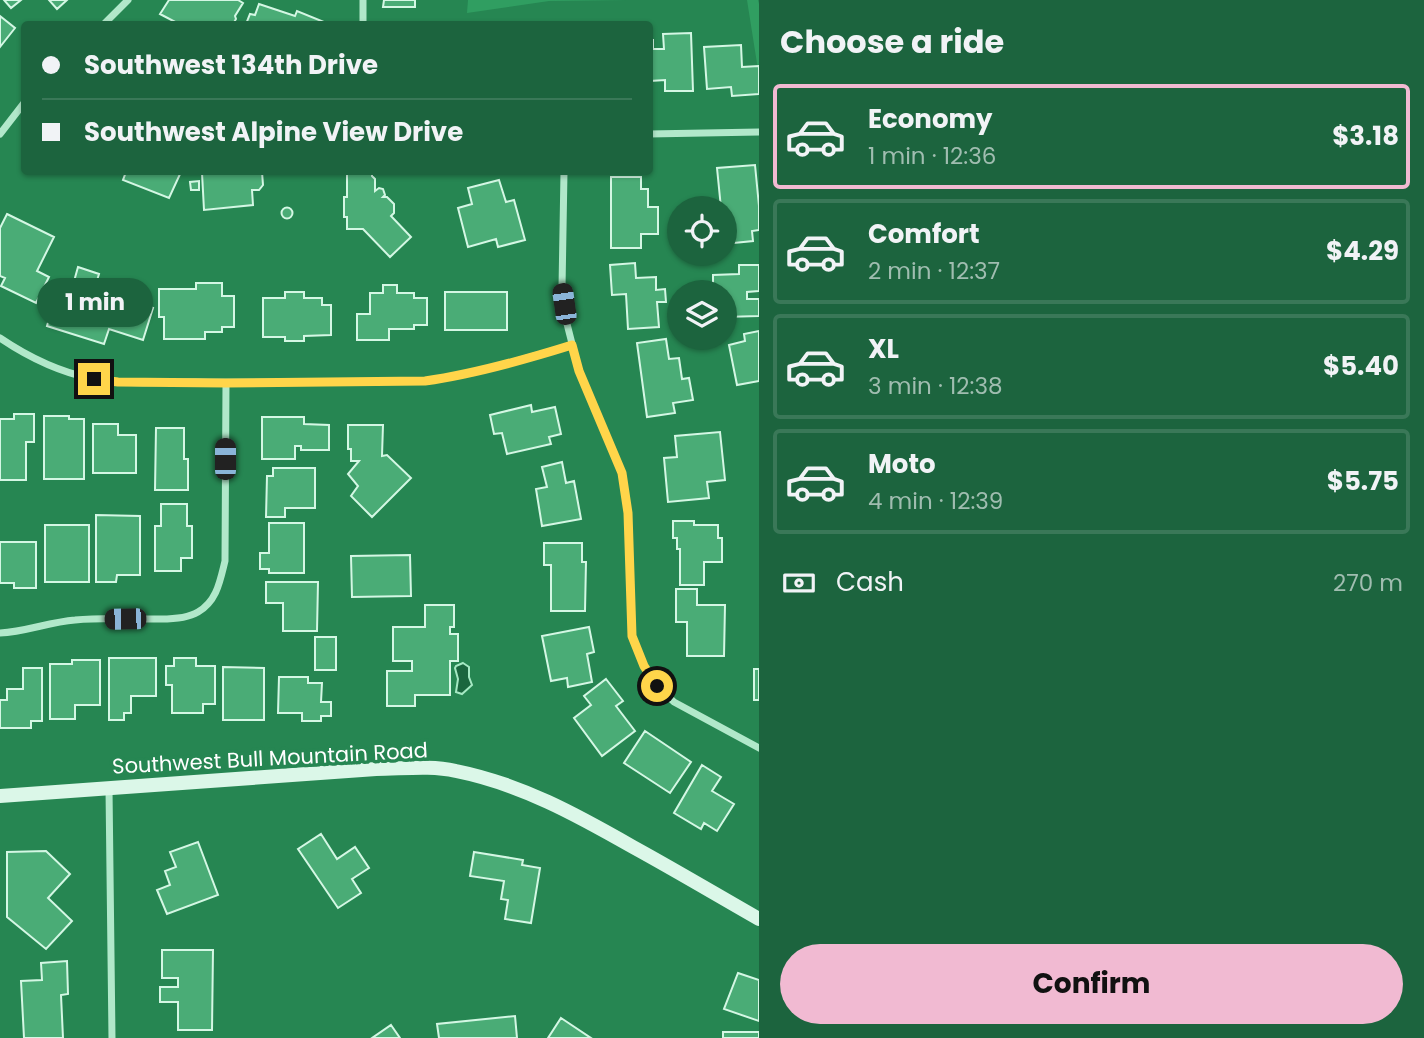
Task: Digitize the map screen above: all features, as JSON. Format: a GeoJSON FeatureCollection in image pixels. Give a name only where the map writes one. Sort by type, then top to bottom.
{"type":"FeatureCollection","features":[{"type":"Feature","properties":{"kind":"main road","name":"Southwest Bull Mountain Road"},"geometry":{"type":"LineString","coordinates":[[0,796],[376,769],[454,770],[504,783],[541,798],[586,820],[759,919]]}},
{"type":"Feature","properties":{"kind":"street"},"geometry":{"type":"LineString","coordinates":[[107,21],[128,0]]}},
{"type":"Feature","properties":{"kind":"street"},"geometry":{"type":"LineString","coordinates":[[363,0],[363,21]]}},
{"type":"Feature","properties":{"kind":"street"},"geometry":{"type":"LineString","coordinates":[[0,134],[21,107]]}},
{"type":"Feature","properties":{"kind":"street"},"geometry":{"type":"LineString","coordinates":[[653,134],[759,132]]}},
{"type":"Feature","properties":{"kind":"street"},"geometry":{"type":"LineString","coordinates":[[564,175],[562,288],[566,320],[579,371],[622,473],[628,513],[632,636],[640,658],[657,686],[674,702],[759,748]]}},
{"type":"Feature","properties":{"kind":"street"},"geometry":{"type":"LineString","coordinates":[[0,338],[48,365],[94,379],[118,382],[425,381],[541,355],[572,345]]}},
{"type":"Feature","properties":{"kind":"street"},"geometry":{"type":"LineString","coordinates":[[0,633],[76,620],[174,619],[197,613],[211,601],[219,587],[225,561],[226,383]]}},
{"type":"Feature","properties":{"kind":"street"},"geometry":{"type":"LineString","coordinates":[[108,789],[112,1038]]}},
{"type":"Feature","properties":{"kind":"shaded area"},"geometry":{"type":"Polygon","coordinates":[[[468,0],[627,0],[549,1],[467,13],[468,0]]]}},
{"type":"Feature","properties":{"kind":"shaded area"},"geometry":{"type":"Polygon","coordinates":[[[747,0],[758,0],[759,4],[759,76],[747,0]]]}},
{"type":"Feature","properties":{"kind":"shaded area"},"geometry":{"type":"Polygon","coordinates":[[[463,663],[469,667],[472,685],[462,694],[456,692],[458,679],[455,668],[463,663]]]}},
{"type":"Feature","properties":{"kind":"building"},"geometry":{"type":"Polygon","coordinates":[[[4,0],[21,0],[11,8],[4,0]]]}},
{"type":"Feature","properties":{"kind":"building"},"geometry":{"type":"Polygon","coordinates":[[[49,0],[67,0],[57,9],[49,0]]]}},
{"type":"Feature","properties":{"kind":"building"},"geometry":{"type":"Polygon","coordinates":[[[169,0],[238,0],[243,3],[235,21],[173,21],[160,14],[169,0]]]}},
{"type":"Feature","properties":{"kind":"building"},"geometry":{"type":"Polygon","coordinates":[[[384,0],[415,0],[415,7],[383,7],[384,0]]]}},
{"type":"Feature","properties":{"kind":"building"},"geometry":{"type":"Polygon","coordinates":[[[259,4],[295,16],[297,11],[322,21],[247,21],[250,14],[255,15],[259,4]]]}},
{"type":"Feature","properties":{"kind":"building"},"geometry":{"type":"Polygon","coordinates":[[[0,16],[15,28],[0,47],[0,16]]]}},
{"type":"Feature","properties":{"kind":"building"},"geometry":{"type":"Polygon","coordinates":[[[691,33],[693,91],[665,91],[665,80],[653,81],[653,49],[664,49],[663,34],[691,33]]]}},
{"type":"Feature","properties":{"kind":"building"},"geometry":{"type":"Polygon","coordinates":[[[741,45],[742,67],[759,66],[759,94],[732,96],[731,87],[707,89],[704,47],[741,45]]]}},
{"type":"Feature","properties":{"kind":"building"},"geometry":{"type":"Polygon","coordinates":[[[755,165],[759,230],[752,231],[753,241],[737,243],[737,196],[720,196],[717,168],[755,165]]]}},
{"type":"Feature","properties":{"kind":"building"},"geometry":{"type":"Polygon","coordinates":[[[125,175],[180,175],[169,198],[123,180],[125,175]]]}},
{"type":"Feature","properties":{"kind":"building"},"geometry":{"type":"Polygon","coordinates":[[[202,175],[262,175],[263,185],[259,190],[252,190],[253,205],[204,210],[202,175]]]}},
{"type":"Feature","properties":{"kind":"building"},"geometry":{"type":"Polygon","coordinates":[[[347,175],[372,175],[375,179],[375,191],[383,189],[383,197],[387,197],[394,204],[394,213],[391,216],[411,237],[390,257],[363,229],[347,229],[344,197],[347,197],[347,175]]]}},
{"type":"Feature","properties":{"kind":"building"},"geometry":{"type":"Polygon","coordinates":[[[611,177],[641,177],[641,189],[648,189],[648,207],[658,207],[658,234],[641,234],[641,248],[611,248],[611,177]]]}},
{"type":"Feature","properties":{"kind":"building"},"geometry":{"type":"Polygon","coordinates":[[[499,180],[506,202],[514,200],[525,240],[498,247],[496,239],[468,247],[458,208],[472,204],[468,188],[499,180]]]}},
{"type":"Feature","properties":{"kind":"building"},"geometry":{"type":"Polygon","coordinates":[[[199,181],[199,190],[191,190],[190,182],[199,181]]]}},
{"type":"Feature","properties":{"kind":"building"},"geometry":{"type":"Polygon","coordinates":[[[287,207],[293,213],[287,219],[281,213],[287,207]]]}},
{"type":"Feature","properties":{"kind":"building"},"geometry":{"type":"Polygon","coordinates":[[[7,214],[54,237],[37,271],[49,277],[36,303],[1,286],[5,278],[0,276],[0,228],[7,214]]]}},
{"type":"Feature","properties":{"kind":"building"},"geometry":{"type":"Polygon","coordinates":[[[635,263],[636,278],[656,277],[656,290],[665,289],[666,302],[657,302],[659,327],[628,329],[626,294],[612,295],[610,265],[635,263]]]}},
{"type":"Feature","properties":{"kind":"building"},"geometry":{"type":"Polygon","coordinates":[[[739,265],[759,265],[759,291],[747,292],[747,299],[759,299],[759,316],[737,317],[737,280],[713,280],[713,275],[739,274],[739,265]]]}},
{"type":"Feature","properties":{"kind":"building"},"geometry":{"type":"Polygon","coordinates":[[[78,267],[99,274],[93,294],[104,297],[109,283],[123,287],[120,297],[153,308],[143,340],[109,329],[104,344],[47,326],[58,288],[71,292],[78,267]]]}},
{"type":"Feature","properties":{"kind":"building"},"geometry":{"type":"Polygon","coordinates":[[[196,283],[222,283],[222,296],[234,296],[234,327],[222,327],[222,332],[205,332],[205,339],[164,339],[164,317],[159,317],[159,289],[196,289],[196,283]]]}},
{"type":"Feature","properties":{"kind":"building"},"geometry":{"type":"Polygon","coordinates":[[[383,285],[397,285],[397,293],[414,293],[414,298],[427,298],[427,325],[414,325],[414,329],[389,329],[389,340],[357,340],[357,314],[370,314],[370,293],[383,293],[383,285]]]}},
{"type":"Feature","properties":{"kind":"building"},"geometry":{"type":"Polygon","coordinates":[[[285,292],[304,292],[304,298],[322,298],[322,305],[331,305],[331,335],[304,336],[304,341],[285,341],[285,337],[263,337],[263,298],[285,298],[285,292]]]}},
{"type":"Feature","properties":{"kind":"building"},"geometry":{"type":"Polygon","coordinates":[[[445,292],[507,292],[507,330],[445,330],[445,292]]]}},
{"type":"Feature","properties":{"kind":"building"},"geometry":{"type":"Polygon","coordinates":[[[759,331],[759,381],[737,385],[730,350],[737,350],[737,343],[745,341],[744,334],[759,331]]]}},
{"type":"Feature","properties":{"kind":"building"},"geometry":{"type":"Polygon","coordinates":[[[666,339],[669,359],[679,358],[682,379],[689,378],[693,400],[673,403],[675,413],[647,417],[637,343],[666,339]]]}},
{"type":"Feature","properties":{"kind":"building"},"geometry":{"type":"Polygon","coordinates":[[[531,405],[532,412],[555,407],[561,434],[549,437],[551,444],[507,454],[502,433],[494,434],[490,415],[531,405]]]}},
{"type":"Feature","properties":{"kind":"building"},"geometry":{"type":"Polygon","coordinates":[[[14,414],[34,414],[34,442],[26,442],[26,480],[0,480],[0,419],[14,419],[14,414]]]}},
{"type":"Feature","properties":{"kind":"building"},"geometry":{"type":"Polygon","coordinates":[[[44,416],[84,419],[84,479],[44,479],[44,416]]]}},
{"type":"Feature","properties":{"kind":"building"},"geometry":{"type":"Polygon","coordinates":[[[262,417],[304,417],[304,424],[329,425],[329,450],[301,450],[301,446],[295,446],[295,459],[262,459],[262,417]]]}},
{"type":"Feature","properties":{"kind":"building"},"geometry":{"type":"Polygon","coordinates":[[[93,424],[118,424],[118,435],[136,435],[136,473],[93,473],[93,424]]]}},
{"type":"Feature","properties":{"kind":"building"},"geometry":{"type":"Polygon","coordinates":[[[348,425],[383,425],[382,456],[387,455],[411,478],[372,517],[351,496],[358,486],[348,474],[359,461],[351,461],[348,425]]]}},
{"type":"Feature","properties":{"kind":"building"},"geometry":{"type":"Polygon","coordinates":[[[156,428],[184,428],[188,490],[155,490],[156,428]]]}},
{"type":"Feature","properties":{"kind":"building"},"geometry":{"type":"Polygon","coordinates":[[[720,432],[725,480],[707,482],[709,498],[668,502],[664,458],[677,457],[675,436],[720,432]]]}},
{"type":"Feature","properties":{"kind":"building"},"geometry":{"type":"Polygon","coordinates":[[[562,462],[566,483],[574,481],[581,519],[542,526],[536,489],[547,487],[542,467],[562,462]]]}},
{"type":"Feature","properties":{"kind":"building"},"geometry":{"type":"Polygon","coordinates":[[[273,468],[315,468],[315,508],[285,508],[285,517],[266,517],[267,476],[273,476],[273,468]]]}},
{"type":"Feature","properties":{"kind":"building"},"geometry":{"type":"Polygon","coordinates":[[[161,504],[187,504],[187,526],[192,526],[192,558],[181,558],[181,571],[155,571],[155,526],[161,526],[161,504]]]}},
{"type":"Feature","properties":{"kind":"building"},"geometry":{"type":"Polygon","coordinates":[[[96,515],[140,516],[140,575],[117,575],[116,582],[96,582],[96,515]]]}},
{"type":"Feature","properties":{"kind":"building"},"geometry":{"type":"Polygon","coordinates":[[[673,521],[694,521],[694,525],[718,525],[718,538],[722,538],[722,562],[704,562],[704,585],[680,585],[680,549],[677,549],[677,538],[673,538],[673,521]]]}},
{"type":"Feature","properties":{"kind":"building"},"geometry":{"type":"Polygon","coordinates":[[[269,523],[304,523],[304,573],[269,573],[269,569],[260,569],[260,553],[269,553],[269,523]]]}},
{"type":"Feature","properties":{"kind":"building"},"geometry":{"type":"Polygon","coordinates":[[[45,525],[89,525],[89,582],[45,582],[45,525]]]}},
{"type":"Feature","properties":{"kind":"building"},"geometry":{"type":"Polygon","coordinates":[[[0,542],[36,542],[36,588],[14,588],[14,583],[0,583],[0,542]]]}},
{"type":"Feature","properties":{"kind":"building"},"geometry":{"type":"Polygon","coordinates":[[[544,543],[582,543],[582,562],[586,562],[585,611],[551,611],[551,565],[544,565],[544,543]]]}},
{"type":"Feature","properties":{"kind":"building"},"geometry":{"type":"Polygon","coordinates":[[[410,555],[411,596],[352,597],[351,556],[410,555]]]}},
{"type":"Feature","properties":{"kind":"building"},"geometry":{"type":"Polygon","coordinates":[[[266,582],[318,582],[317,631],[283,631],[283,603],[266,603],[266,582]]]}},
{"type":"Feature","properties":{"kind":"building"},"geometry":{"type":"Polygon","coordinates":[[[676,589],[697,589],[697,605],[725,605],[724,656],[687,656],[687,622],[676,622],[676,589]]]}},
{"type":"Feature","properties":{"kind":"building"},"geometry":{"type":"Polygon","coordinates":[[[425,605],[454,605],[454,627],[450,627],[450,634],[458,634],[458,661],[450,661],[450,695],[415,695],[415,706],[387,706],[387,671],[412,671],[412,661],[393,661],[393,627],[425,627],[425,605]]]}},
{"type":"Feature","properties":{"kind":"building"},"geometry":{"type":"Polygon","coordinates":[[[589,627],[594,652],[587,654],[592,682],[568,687],[567,678],[551,681],[542,636],[589,627]]]}},
{"type":"Feature","properties":{"kind":"building"},"geometry":{"type":"Polygon","coordinates":[[[315,637],[336,637],[336,670],[315,670],[315,637]]]}},
{"type":"Feature","properties":{"kind":"building"},"geometry":{"type":"Polygon","coordinates":[[[109,658],[156,658],[156,696],[131,696],[131,713],[124,713],[124,720],[109,720],[109,658]]]}},
{"type":"Feature","properties":{"kind":"building"},"geometry":{"type":"Polygon","coordinates":[[[174,658],[196,658],[196,666],[215,666],[215,704],[203,704],[203,713],[172,713],[172,685],[166,685],[166,666],[174,666],[174,658]]]}},
{"type":"Feature","properties":{"kind":"building"},"geometry":{"type":"Polygon","coordinates":[[[72,660],[100,660],[100,705],[75,705],[75,719],[50,719],[50,664],[72,664],[72,660]]]}},
{"type":"Feature","properties":{"kind":"building"},"geometry":{"type":"Polygon","coordinates":[[[223,667],[264,668],[264,720],[223,720],[223,667]]]}},
{"type":"Feature","properties":{"kind":"building"},"geometry":{"type":"Polygon","coordinates":[[[23,668],[42,668],[42,721],[31,721],[31,728],[0,728],[0,700],[7,700],[7,689],[23,689],[23,668]]]}},
{"type":"Feature","properties":{"kind":"building"},"geometry":{"type":"Polygon","coordinates":[[[754,669],[759,669],[759,700],[754,700],[754,669]]]}},
{"type":"Feature","properties":{"kind":"building"},"geometry":{"type":"Polygon","coordinates":[[[279,677],[308,677],[308,683],[322,683],[321,702],[331,702],[331,716],[321,716],[321,721],[302,721],[302,713],[278,713],[279,677]]]}},
{"type":"Feature","properties":{"kind":"building"},"geometry":{"type":"Polygon","coordinates":[[[606,679],[623,701],[616,706],[635,731],[602,756],[574,718],[591,705],[584,696],[606,679]]]}},
{"type":"Feature","properties":{"kind":"building"},"geometry":{"type":"Polygon","coordinates":[[[645,731],[691,762],[670,793],[624,763],[645,731]]]}},
{"type":"Feature","properties":{"kind":"building"},"geometry":{"type":"Polygon","coordinates":[[[702,765],[721,777],[712,791],[734,804],[717,831],[704,823],[701,829],[674,813],[702,765]]]}},
{"type":"Feature","properties":{"kind":"building"},"geometry":{"type":"Polygon","coordinates":[[[321,834],[337,859],[355,847],[369,868],[352,879],[361,893],[338,908],[298,849],[321,834]]]}},
{"type":"Feature","properties":{"kind":"building"},"geometry":{"type":"Polygon","coordinates":[[[198,842],[218,895],[167,914],[157,890],[170,885],[165,871],[176,867],[170,852],[198,842]]]}},
{"type":"Feature","properties":{"kind":"building"},"geometry":{"type":"Polygon","coordinates":[[[46,851],[70,874],[48,898],[72,921],[46,949],[7,917],[7,852],[46,851]]]}},
{"type":"Feature","properties":{"kind":"building"},"geometry":{"type":"Polygon","coordinates":[[[474,852],[523,860],[522,865],[540,868],[531,923],[505,919],[508,900],[501,899],[504,881],[470,876],[474,852]]]}},
{"type":"Feature","properties":{"kind":"building"},"geometry":{"type":"Polygon","coordinates":[[[162,950],[213,950],[212,1030],[178,1030],[178,1002],[160,1002],[160,987],[178,987],[178,978],[162,978],[162,950]]]}},
{"type":"Feature","properties":{"kind":"building"},"geometry":{"type":"Polygon","coordinates":[[[67,961],[68,994],[61,995],[63,1038],[24,1038],[21,981],[42,980],[41,963],[67,961]]]}},
{"type":"Feature","properties":{"kind":"building"},"geometry":{"type":"Polygon","coordinates":[[[738,973],[759,980],[759,1021],[724,1009],[738,973]]]}},
{"type":"Feature","properties":{"kind":"building"},"geometry":{"type":"Polygon","coordinates":[[[515,1016],[517,1038],[439,1038],[437,1024],[515,1016]]]}},
{"type":"Feature","properties":{"kind":"building"},"geometry":{"type":"Polygon","coordinates":[[[561,1018],[591,1038],[548,1038],[561,1018]]]}},
{"type":"Feature","properties":{"kind":"building"},"geometry":{"type":"Polygon","coordinates":[[[391,1025],[400,1038],[372,1038],[391,1025]]]}},
{"type":"Feature","properties":{"kind":"building"},"geometry":{"type":"Polygon","coordinates":[[[723,1032],[759,1032],[759,1038],[723,1038],[723,1032]]]}},
{"type":"Feature","properties":{"kind":"route"},"geometry":{"type":"LineString","coordinates":[[94,379],[118,382],[226,383],[425,381],[541,355],[572,345],[579,371],[622,473],[628,513],[632,636],[644,666],[657,686]]}}]}
